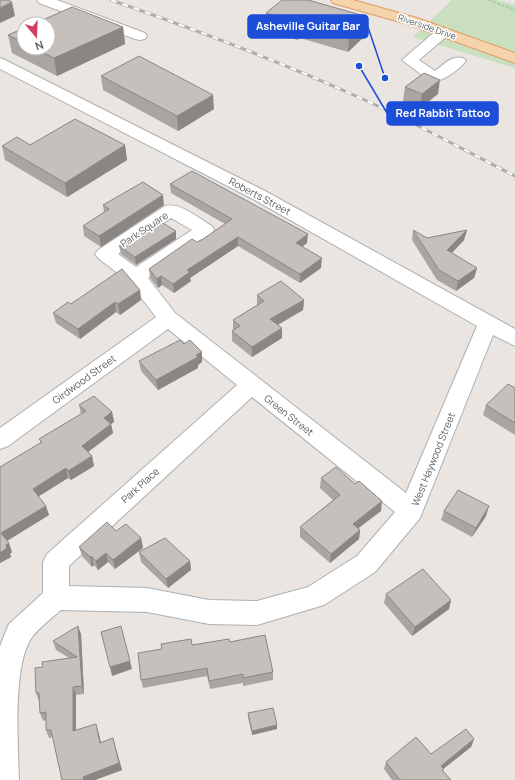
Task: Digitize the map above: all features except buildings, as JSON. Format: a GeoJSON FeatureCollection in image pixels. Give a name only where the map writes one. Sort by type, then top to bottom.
{"type":"FeatureCollection","features":[{"type":"Feature","properties":{"kind":"main road","name":"Riverside Drive"},"geometry":{"type":"LineString","coordinates":[[338,0],[412,21],[515,58]]}},
{"type":"Feature","properties":{"kind":"street"},"geometry":{"type":"LineString","coordinates":[[44,0],[140,36]]}},
{"type":"Feature","properties":{"kind":"street"},"geometry":{"type":"LineString","coordinates":[[443,32],[410,60],[435,78],[458,61]]}},
{"type":"Feature","properties":{"kind":"street","name":"Roberts Street"},"geometry":{"type":"LineString","coordinates":[[0,63],[259,195],[515,338]]}},
{"type":"Feature","properties":{"kind":"street"},"geometry":{"type":"LineString","coordinates":[[136,277],[168,318]]}},
{"type":"Feature","properties":{"kind":"street","name":"Green Street"},"geometry":{"type":"LineString","coordinates":[[168,318],[411,511]]}},
{"type":"Feature","properties":{"kind":"street","name":"Girdwood Street"},"geometry":{"type":"LineString","coordinates":[[0,440],[168,318]]}},
{"type":"Feature","properties":{"kind":"street","name":"West Haywood Street"},"geometry":{"type":"LineString","coordinates":[[56,598],[147,600],[209,612],[257,613],[315,597],[366,564],[411,511],[488,323]]}},
{"type":"Feature","properties":{"kind":"street","name":"Park Place"},"geometry":{"type":"LineString","coordinates":[[56,598],[56,562],[252,385]]}},
{"type":"Feature","properties":{"kind":"street"},"geometry":{"type":"LineString","coordinates":[[4,780],[3,703],[9,652],[19,633],[56,598]]}},
{"type":"Feature","properties":{"kind":"path"},"geometry":{"type":"LineString","coordinates":[[489,0],[515,10]]}},
{"type":"Feature","properties":{"kind":"green space"},"geometry":{"type":"Polygon","coordinates":[[[452,0],[497,0],[515,5],[515,68],[413,37],[452,0]]]}},
{"type":"Feature","properties":{"kind":"railway"},"geometry":{"type":"LineString","coordinates":[[111,0],[235,45],[356,96],[515,176]]}},
{"type":"Feature","properties":{"kind":"place","name":"Red Rabbit Tattoo"},"geometry":{"type":"Point","coordinates":[359,66]}},
{"type":"Feature","properties":{"kind":"place","name":"Asheville Guitar Bar"},"geometry":{"type":"Point","coordinates":[385,78]}}]}
